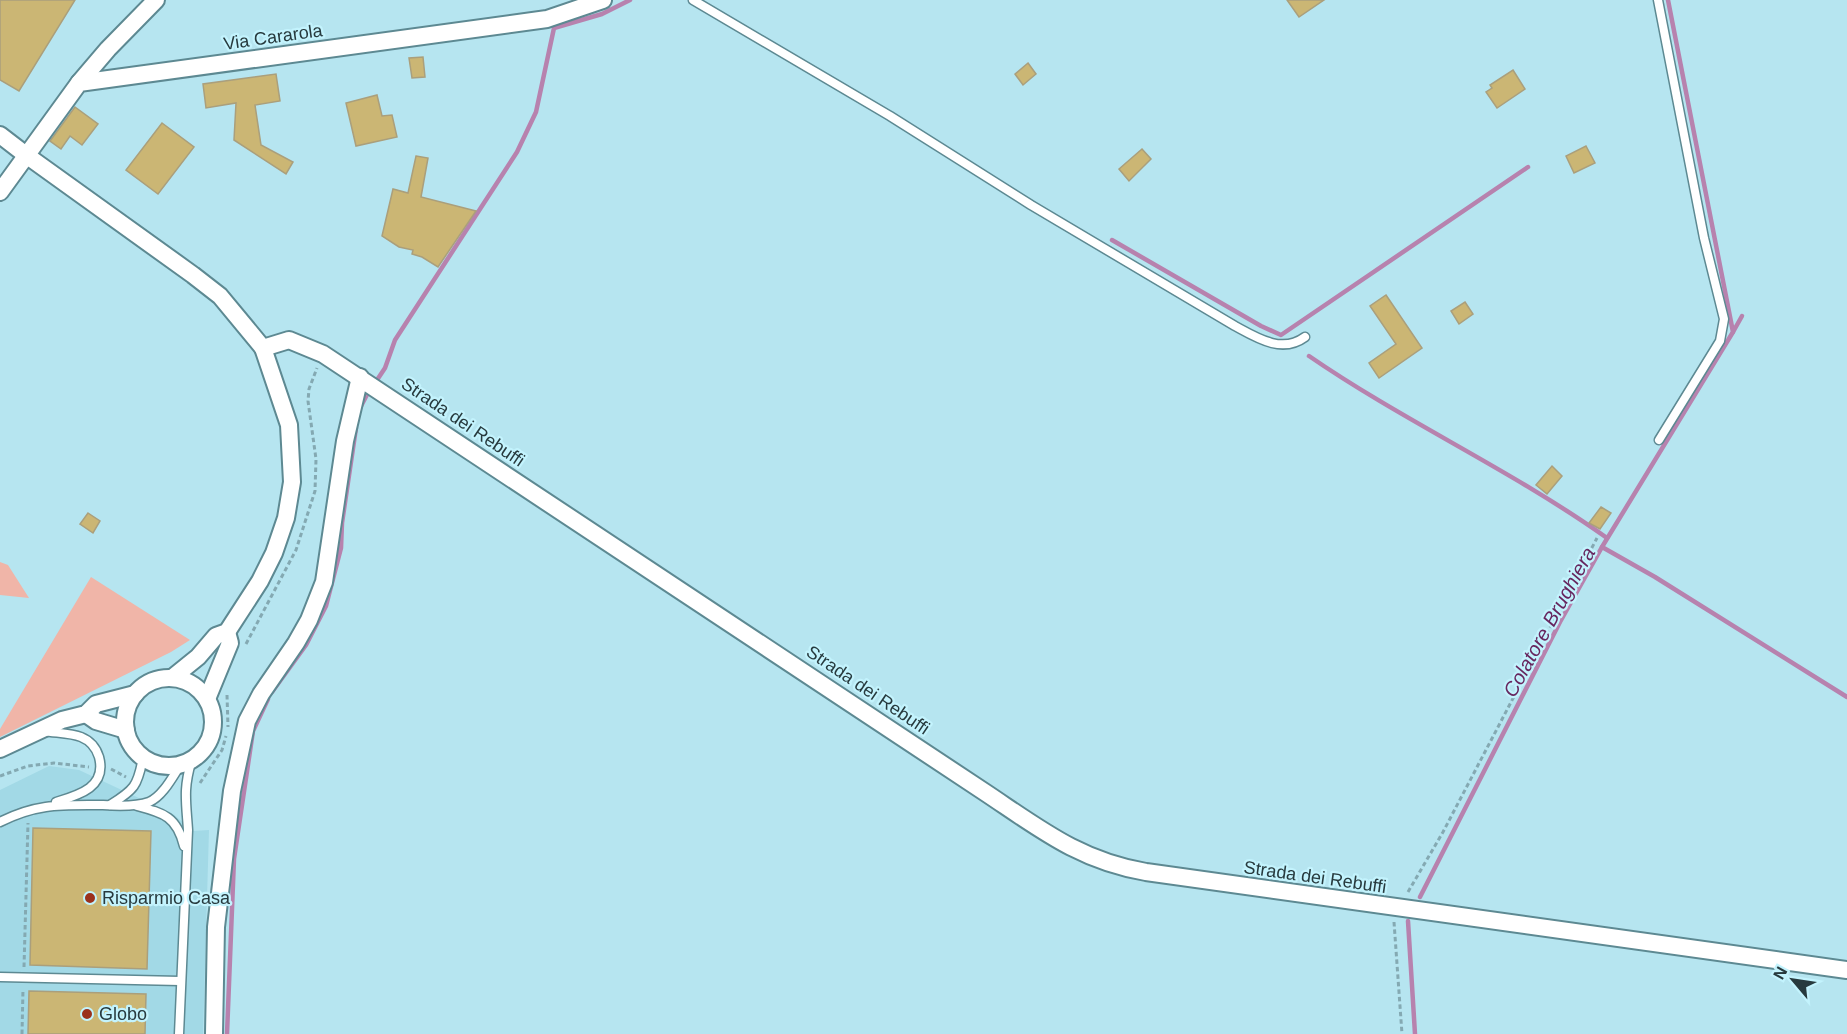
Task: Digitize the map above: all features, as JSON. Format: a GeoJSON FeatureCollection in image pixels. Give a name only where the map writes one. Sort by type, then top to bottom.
{"type":"FeatureCollection","features":[{"type":"Feature","properties":{"kind":"street"},"geometry":{"type":"LineString","coordinates":[[0,192],[79,83],[108,49],[156,0]]}},
{"type":"Feature","properties":{"kind":"street","name":"Via Cararola"},"geometry":{"type":"LineString","coordinates":[[79,83],[547,19],[603,0]]}},
{"type":"Feature","properties":{"kind":"street"},"geometry":{"type":"LineString","coordinates":[[0,135],[220,296],[263,348],[290,425],[292,482],[286,518],[274,553],[260,581],[227,632],[216,636],[198,657],[172,678]]}},
{"type":"Feature","properties":{"kind":"street","name":"Strada dei Rebuffi"},"geometry":{"type":"LineString","coordinates":[[263,348],[289,340],[323,354],[1063,844],[1090,857],[1118,867],[1847,970]]}},
{"type":"Feature","properties":{"kind":"street"},"geometry":{"type":"LineString","coordinates":[[214,1034],[218,915],[232,791],[247,721],[261,694],[297,643],[324,582],[345,441],[360,377]]}},
{"type":"Feature","properties":{"kind":"street"},"geometry":{"type":"LineString","coordinates":[[207,699],[230,643],[227,632]]}},
{"type":"Feature","properties":{"kind":"street"},"geometry":{"type":"LineString","coordinates":[[0,749],[62,720],[86,714],[96,704],[135,694],[152,681],[172,678],[192,684],[207,699],[213,719],[212,730],[203,749],[186,761],[166,765],[143,757],[131,744],[126,730],[126,713],[135,694]]}},
{"type":"Feature","properties":{"kind":"street"},"geometry":{"type":"LineString","coordinates":[[86,714],[96,721],[126,730]]}},
{"type":"Feature","properties":{"kind":"lane"},"geometry":{"type":"LineString","coordinates":[[693,0],[890,116],[1031,205],[1235,326],[1266,342],[1281,345],[1297,343],[1305,337]]}},
{"type":"Feature","properties":{"kind":"lane"},"geometry":{"type":"LineString","coordinates":[[1658,0],[1704,238],[1724,319],[1720,341],[1659,440]]}},
{"type":"Feature","properties":{"kind":"lane"},"geometry":{"type":"LineString","coordinates":[[0,822],[26,810],[77,795],[90,788],[98,778],[101,768],[96,748],[82,737],[41,730]]}},
{"type":"Feature","properties":{"kind":"lane"},"geometry":{"type":"LineString","coordinates":[[109,806],[137,784],[143,757]]}},
{"type":"Feature","properties":{"kind":"lane"},"geometry":{"type":"LineString","coordinates":[[178,1034],[188,830],[184,798],[186,761]]}},
{"type":"Feature","properties":{"kind":"lane"},"geometry":{"type":"LineString","coordinates":[[42,806],[109,806],[149,802],[157,796],[186,761]]}},
{"type":"Feature","properties":{"kind":"lane"},"geometry":{"type":"LineString","coordinates":[[133,805],[162,813],[173,821],[180,830],[186,856]]}},
{"type":"Feature","properties":{"kind":"lane"},"geometry":{"type":"LineString","coordinates":[[0,977],[180,981]]}},
{"type":"Feature","properties":{"kind":"path"},"geometry":{"type":"LineString","coordinates":[[1402,1034],[1393,907],[1401,902],[1412,888],[1443,832],[1597,538]]}},
{"type":"Feature","properties":{"kind":"path"},"geometry":{"type":"LineString","coordinates":[[246,646],[272,598]]}},
{"type":"Feature","properties":{"kind":"path"},"geometry":{"type":"LineString","coordinates":[[184,798],[196,791],[202,777],[222,750],[228,728],[229,686]]}},
{"type":"Feature","properties":{"kind":"path"},"geometry":{"type":"LineString","coordinates":[[0,776],[28,766],[54,764],[115,770],[137,784]]}},
{"type":"Feature","properties":{"kind":"path"},"geometry":{"type":"LineString","coordinates":[[24,971],[28,818]]}},
{"type":"Feature","properties":{"kind":"path"},"geometry":{"type":"LineString","coordinates":[[22,1034],[23,987]]}},
{"type":"Feature","properties":{"kind":"shaded area"},"geometry":{"type":"Polygon","coordinates":[[[0,562],[8,565],[29,598],[0,595],[0,562]]]}},
{"type":"Feature","properties":{"kind":"shaded area"},"geometry":{"type":"Polygon","coordinates":[[[91,577],[190,640],[171,652],[0,737],[0,729],[91,577]]]}},
{"type":"Feature","properties":{"kind":"shaded area"},"geometry":{"type":"Polygon","coordinates":[[[49,766],[79,770],[173,814],[193,831],[209,830],[203,1034],[0,1034],[0,790],[49,766]]]}},
{"type":"Feature","properties":{"kind":"building"},"geometry":{"type":"Polygon","coordinates":[[[0,0],[75,0],[19,91],[0,80],[0,0]]]}},
{"type":"Feature","properties":{"kind":"building"},"geometry":{"type":"Polygon","coordinates":[[[1287,0],[1324,0],[1299,17],[1287,0]]]}},
{"type":"Feature","properties":{"kind":"building"},"geometry":{"type":"Polygon","coordinates":[[[423,57],[425,77],[412,78],[409,58],[423,57]]]}},
{"type":"Feature","properties":{"kind":"building"},"geometry":{"type":"Polygon","coordinates":[[[1028,63],[1036,74],[1023,85],[1015,74],[1028,63]]]}},
{"type":"Feature","properties":{"kind":"building"},"geometry":{"type":"Polygon","coordinates":[[[1513,70],[1525,89],[1497,108],[1486,92],[1492,88],[1490,85],[1513,70]]]}},
{"type":"Feature","properties":{"kind":"building"},"geometry":{"type":"Polygon","coordinates":[[[276,74],[280,101],[255,105],[261,145],[293,162],[286,174],[234,140],[236,103],[206,108],[203,84],[276,74]]]}},
{"type":"Feature","properties":{"kind":"building"},"geometry":{"type":"Polygon","coordinates":[[[377,95],[382,116],[392,115],[397,137],[356,146],[346,103],[377,95]]]}},
{"type":"Feature","properties":{"kind":"building"},"geometry":{"type":"Polygon","coordinates":[[[75,107],[98,124],[82,145],[70,136],[61,149],[50,141],[75,107]]]}},
{"type":"Feature","properties":{"kind":"building"},"geometry":{"type":"Polygon","coordinates":[[[162,123],[194,147],[158,194],[126,170],[162,123]]]}},
{"type":"Feature","properties":{"kind":"building"},"geometry":{"type":"Polygon","coordinates":[[[1586,146],[1595,163],[1574,173],[1566,156],[1586,146]]]}},
{"type":"Feature","properties":{"kind":"building"},"geometry":{"type":"Polygon","coordinates":[[[1142,149],[1151,159],[1129,181],[1119,169],[1142,149]]]}},
{"type":"Feature","properties":{"kind":"building"},"geometry":{"type":"Polygon","coordinates":[[[416,156],[428,158],[421,197],[476,211],[438,267],[412,254],[413,250],[399,247],[382,236],[393,189],[408,193],[416,156]]]}},
{"type":"Feature","properties":{"kind":"building"},"geometry":{"type":"Polygon","coordinates":[[[1386,295],[1422,348],[1379,378],[1369,363],[1396,344],[1370,306],[1386,295]]]}},
{"type":"Feature","properties":{"kind":"building"},"geometry":{"type":"Polygon","coordinates":[[[1465,302],[1473,314],[1459,324],[1451,311],[1465,302]]]}},
{"type":"Feature","properties":{"kind":"building"},"geometry":{"type":"Polygon","coordinates":[[[1552,466],[1562,476],[1547,494],[1536,485],[1552,466]]]}},
{"type":"Feature","properties":{"kind":"building"},"geometry":{"type":"Polygon","coordinates":[[[1601,507],[1611,513],[1600,529],[1589,523],[1601,507]]]}},
{"type":"Feature","properties":{"kind":"building"},"geometry":{"type":"Polygon","coordinates":[[[88,513],[100,521],[93,533],[80,524],[88,513]]]}},
{"type":"Feature","properties":{"kind":"building","name":"Risparmio Casa"},"geometry":{"type":"Polygon","coordinates":[[[33,828],[151,831],[147,969],[30,965],[33,828]]]}},
{"type":"Feature","properties":{"kind":"building","name":"Globo"},"geometry":{"type":"Polygon","coordinates":[[[29,991],[146,994],[145,1034],[28,1034],[29,991]]]}},
{"type":"Feature","properties":{"kind":"waterway"},"geometry":{"type":"LineString","coordinates":[[377,380],[385,368],[395,340],[517,152],[536,112],[554,28],[602,14],[630,0]]}},
{"type":"Feature","properties":{"kind":"waterway"},"geometry":{"type":"LineString","coordinates":[[1602,547],[1733,332],[1668,0]]}},
{"type":"Feature","properties":{"kind":"waterway"},"geometry":{"type":"LineString","coordinates":[[1112,240],[1261,326],[1281,335],[1528,167]]}},
{"type":"Feature","properties":{"kind":"waterway"},"geometry":{"type":"LineString","coordinates":[[1733,332],[1742,316]]}},
{"type":"Feature","properties":{"kind":"waterway"},"geometry":{"type":"LineString","coordinates":[[1309,356],[1383,403],[1534,491],[1607,538]]}},
{"type":"Feature","properties":{"kind":"waterway"},"geometry":{"type":"LineString","coordinates":[[360,408],[370,389]]}},
{"type":"Feature","properties":{"kind":"waterway"},"geometry":{"type":"LineString","coordinates":[[272,692],[306,645],[326,606],[341,548],[342,523],[356,428]]}},
{"type":"Feature","properties":{"kind":"waterway","name":"Colatore Brughiera"},"geometry":{"type":"LineString","coordinates":[[1420,897],[1560,622],[1602,547],[1655,577],[1847,697]]}},
{"type":"Feature","properties":{"kind":"waterway"},"geometry":{"type":"LineString","coordinates":[[227,1034],[234,859],[253,731],[268,699]]}},
{"type":"Feature","properties":{"kind":"waterway","name":"Colatore Brughiera"},"geometry":{"type":"LineString","coordinates":[[1408,921],[1415,1034]]}},
{"type":"Feature","properties":{"kind":"place","name":"Risparmio Casa"},"geometry":{"type":"Point","coordinates":[90,898]}},
{"type":"Feature","properties":{"kind":"place","name":"Globo"},"geometry":{"type":"Point","coordinates":[87,1014]}}]}
